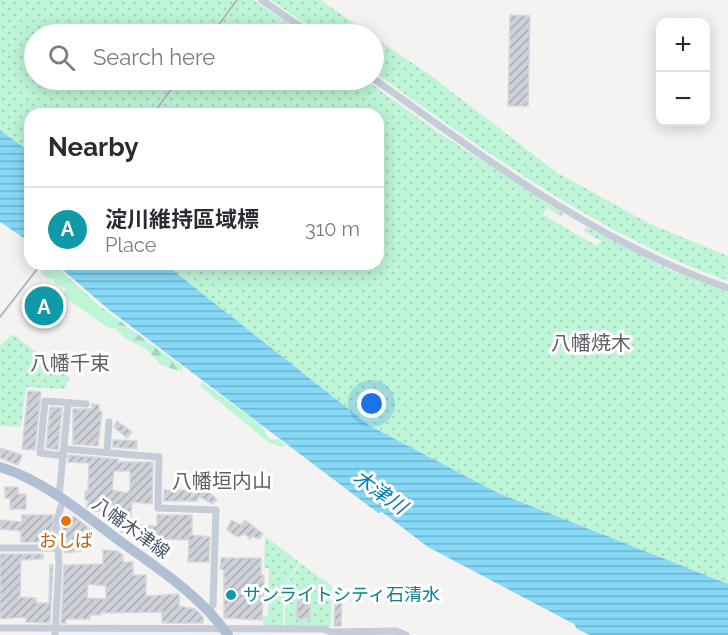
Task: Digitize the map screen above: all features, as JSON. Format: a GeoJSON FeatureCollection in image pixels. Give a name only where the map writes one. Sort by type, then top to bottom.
{"type":"FeatureCollection","features":[{"type":"Feature","properties":{"kind":"main road","name":"八幡木津線"},"geometry":{"type":"LineString","coordinates":[[0,467],[18,472],[61,499],[177,581],[209,610],[225,631]]}},
{"type":"Feature","properties":{"kind":"street"},"geometry":{"type":"LineString","coordinates":[[262,0],[297,24]]}},
{"type":"Feature","properties":{"kind":"street"},"geometry":{"type":"LineString","coordinates":[[384,86],[466,146],[618,240],[667,264],[728,288]]}},
{"type":"Feature","properties":{"kind":"street"},"geometry":{"type":"LineString","coordinates":[[86,404],[45,401],[40,453],[107,452],[159,456],[158,508],[216,510],[213,605],[209,610]]}},
{"type":"Feature","properties":{"kind":"street"},"geometry":{"type":"LineString","coordinates":[[55,632],[59,563],[56,523],[61,499],[68,403]]}},
{"type":"Feature","properties":{"kind":"street"},"geometry":{"type":"LineString","coordinates":[[107,452],[109,422]]}},
{"type":"Feature","properties":{"kind":"street"},"geometry":{"type":"LineString","coordinates":[[0,548],[57,548]]}},
{"type":"Feature","properties":{"kind":"street"},"geometry":{"type":"LineString","coordinates":[[0,628],[55,632],[324,629],[331,632],[396,631],[406,635]]}},
{"type":"Feature","properties":{"kind":"green space"},"geometry":{"type":"Polygon","coordinates":[[[0,0],[254,0],[289,24],[24,24],[24,90],[380,90],[432,128],[564,214],[562,217],[546,208],[543,215],[597,246],[601,241],[584,231],[586,227],[668,269],[728,292],[728,584],[498,493],[370,426],[173,270],[384,270],[384,108],[24,108],[24,148],[0,130],[0,0]]]}},
{"type":"Feature","properties":{"kind":"green space"},"geometry":{"type":"Polygon","coordinates":[[[271,0],[320,0],[355,24],[306,24],[271,0]]]}},
{"type":"Feature","properties":{"kind":"green space"},"geometry":{"type":"Polygon","coordinates":[[[384,44],[434,78],[556,172],[648,223],[728,256],[728,281],[633,240],[544,189],[384,79],[384,44]]]}},
{"type":"Feature","properties":{"kind":"green space"},"geometry":{"type":"Polygon","coordinates":[[[42,270],[60,270],[97,304],[181,366],[183,372],[161,365],[146,349],[125,338],[115,328],[108,328],[69,300],[63,293],[67,289],[55,284],[53,279],[47,279],[41,272],[42,270]]]}},
{"type":"Feature","properties":{"kind":"green space"},"geometry":{"type":"Polygon","coordinates":[[[13,334],[70,378],[64,389],[26,387],[21,427],[0,426],[0,345],[13,334]]]}},
{"type":"Feature","properties":{"kind":"green space"},"geometry":{"type":"Polygon","coordinates":[[[202,382],[261,425],[269,439],[278,439],[285,445],[281,447],[268,442],[200,386],[202,382]]]}},
{"type":"Feature","properties":{"kind":"green space"},"geometry":{"type":"Polygon","coordinates":[[[265,536],[299,562],[285,586],[283,627],[263,626],[263,617],[268,616],[269,568],[264,568],[265,536]]]}},
{"type":"Feature","properties":{"kind":"green space"},"geometry":{"type":"Polygon","coordinates":[[[300,563],[332,586],[331,627],[285,627],[286,586],[300,563]]]}},
{"type":"Feature","properties":{"kind":"water"},"geometry":{"type":"Polygon","coordinates":[[[0,130],[24,148],[24,238],[0,222],[0,130]]]}},
{"type":"Feature","properties":{"kind":"water","name":"木津川"},"geometry":{"type":"Polygon","coordinates":[[[63,270],[173,270],[370,426],[498,493],[728,584],[728,635],[590,635],[577,629],[574,624],[428,547],[382,512],[378,513],[108,309],[63,270]]]}},
{"type":"Feature","properties":{"kind":"building"},"geometry":{"type":"Polygon","coordinates":[[[510,15],[530,16],[528,106],[508,106],[510,15]]]}},
{"type":"Feature","properties":{"kind":"building"},"geometry":{"type":"Polygon","coordinates":[[[28,391],[41,392],[35,450],[22,449],[28,391]]]}},
{"type":"Feature","properties":{"kind":"building"},"geometry":{"type":"Polygon","coordinates":[[[92,404],[99,405],[99,411],[102,412],[98,446],[73,444],[73,409],[92,409],[92,404]]]}},
{"type":"Feature","properties":{"kind":"building"},"geometry":{"type":"Polygon","coordinates":[[[50,407],[62,408],[58,450],[46,448],[50,407]]]}},
{"type":"Feature","properties":{"kind":"building"},"geometry":{"type":"Polygon","coordinates":[[[117,421],[132,432],[127,438],[114,427],[117,421]]]}},
{"type":"Feature","properties":{"kind":"building"},"geometry":{"type":"Polygon","coordinates":[[[113,440],[137,441],[137,449],[113,447],[113,440]]]}},
{"type":"Feature","properties":{"kind":"building"},"geometry":{"type":"Polygon","coordinates":[[[0,448],[22,455],[18,465],[0,458],[0,448]]]}},
{"type":"Feature","properties":{"kind":"building"},"geometry":{"type":"Polygon","coordinates":[[[69,455],[118,459],[118,462],[153,462],[152,504],[132,502],[130,525],[157,526],[157,515],[192,515],[192,535],[210,537],[209,562],[188,562],[189,540],[159,539],[159,535],[121,532],[121,523],[105,520],[106,512],[92,511],[93,508],[87,507],[88,500],[85,500],[85,491],[88,491],[89,463],[68,462],[69,455]],[[114,471],[112,490],[127,493],[130,490],[130,471],[114,471]]]}},
{"type":"Feature","properties":{"kind":"building"},"geometry":{"type":"Polygon","coordinates":[[[201,486],[217,499],[213,504],[198,496],[198,501],[164,501],[164,490],[192,490],[192,497],[201,486]]]}},
{"type":"Feature","properties":{"kind":"building"},"geometry":{"type":"Polygon","coordinates":[[[5,487],[18,487],[18,494],[26,494],[26,509],[10,509],[10,498],[5,498],[5,487]]]}},
{"type":"Feature","properties":{"kind":"building"},"geometry":{"type":"Polygon","coordinates":[[[22,515],[53,515],[52,542],[21,542],[21,531],[0,529],[0,520],[22,522],[22,515]]]}},
{"type":"Feature","properties":{"kind":"building"},"geometry":{"type":"Polygon","coordinates":[[[64,515],[75,517],[91,530],[86,538],[78,532],[81,551],[64,553],[62,524],[64,515]]]}},
{"type":"Feature","properties":{"kind":"building"},"geometry":{"type":"Polygon","coordinates":[[[231,520],[241,525],[245,520],[263,534],[259,539],[252,536],[250,539],[245,534],[237,537],[227,530],[231,520]]]}},
{"type":"Feature","properties":{"kind":"building"},"geometry":{"type":"Polygon","coordinates":[[[103,550],[117,551],[123,555],[123,562],[133,562],[133,575],[146,575],[146,596],[179,594],[179,606],[195,609],[203,617],[203,623],[162,623],[162,612],[101,613],[101,615],[90,615],[90,619],[66,619],[66,623],[61,623],[64,565],[103,564],[103,550]],[[88,584],[87,598],[106,599],[106,586],[88,584]]]}},
{"type":"Feature","properties":{"kind":"building"},"geometry":{"type":"Polygon","coordinates":[[[0,554],[43,554],[43,559],[21,560],[20,597],[36,598],[36,603],[49,603],[50,565],[53,565],[50,623],[26,622],[26,617],[0,619],[0,554]]]}},
{"type":"Feature","properties":{"kind":"building","name":"サンライトシティ石清水"},"geometry":{"type":"Polygon","coordinates":[[[221,558],[261,558],[261,575],[264,575],[262,620],[224,618],[224,570],[220,569],[221,558]]]}},
{"type":"Feature","properties":{"kind":"building"},"geometry":{"type":"Polygon","coordinates":[[[301,598],[308,599],[310,602],[310,619],[297,619],[297,601],[301,601],[301,598]]]}},
{"type":"Feature","properties":{"kind":"building"},"geometry":{"type":"Polygon","coordinates":[[[335,598],[342,598],[341,626],[334,626],[335,598]]]}},
{"type":"Feature","properties":{"kind":"railway"},"geometry":{"type":"LineString","coordinates":[[219,24],[237,0]]}},
{"type":"Feature","properties":{"kind":"railway"},"geometry":{"type":"LineString","coordinates":[[157,108],[171,90]]}},
{"type":"Feature","properties":{"kind":"railway"},"geometry":{"type":"LineString","coordinates":[[0,317],[36,270]]}},
{"type":"Feature","properties":{"kind":"place","name":"淀川維持區域標"},"geometry":{"type":"Point","coordinates":[44,306]}},
{"type":"Feature","properties":{"kind":"place","name":"おしば"},"geometry":{"type":"Point","coordinates":[66,521]}},
{"type":"Feature","properties":{"kind":"place","name":"サンライトシティ石清水"},"geometry":{"type":"Point","coordinates":[231,595]}},
{"type":"Feature","properties":{"kind":"district","name":"八幡焼木"},"geometry":{"type":"Point","coordinates":[591,343]}},
{"type":"Feature","properties":{"kind":"district","name":"八幡千束"},"geometry":{"type":"Point","coordinates":[70,363]}},
{"type":"Feature","properties":{"kind":"district","name":"八幡垣内山"},"geometry":{"type":"Point","coordinates":[222,481]}}]}
